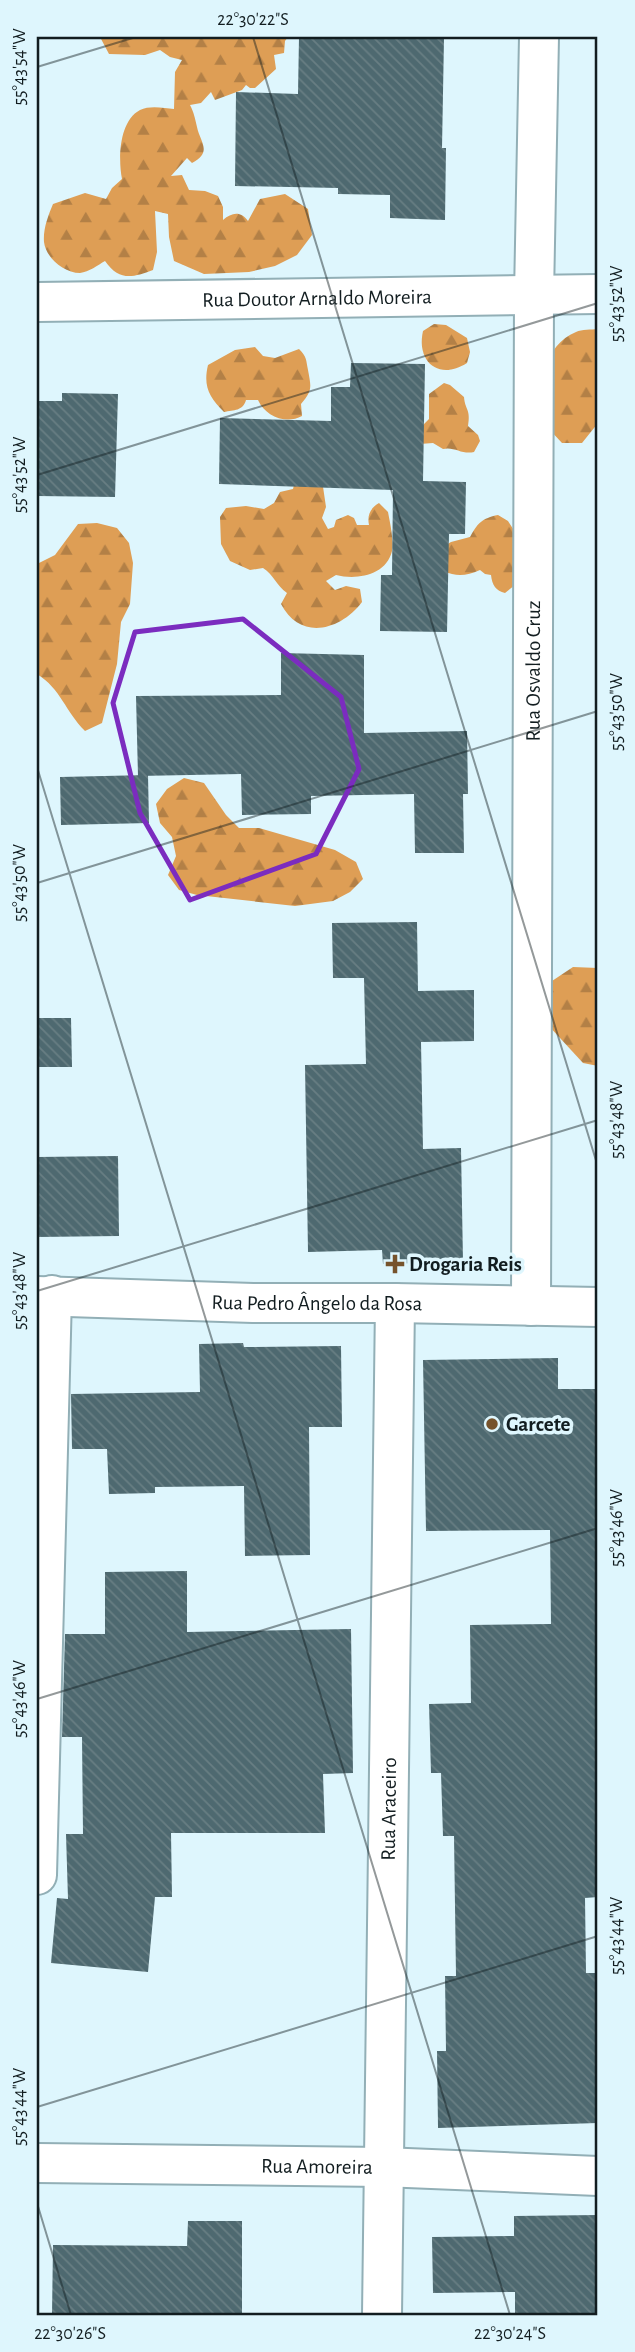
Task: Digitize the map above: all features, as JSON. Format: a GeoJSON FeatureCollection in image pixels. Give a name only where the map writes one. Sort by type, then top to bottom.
{"type":"FeatureCollection","features":[{"type":"Feature","properties":{"kind":"street","name":"Rua Osvaldo Cruz"},"geometry":{"type":"LineString","coordinates":[[531,1306],[534,295],[538,37]]}},
{"type":"Feature","properties":{"kind":"street","name":"Rua Doutor Arnaldo Moreira"},"geometry":{"type":"LineString","coordinates":[[37,302],[598,294]]}},
{"type":"Feature","properties":{"kind":"street","name":"Rua Pedro Ângelo da Rosa"},"geometry":{"type":"LineString","coordinates":[[44,1295],[253,1303],[598,1307]]}},
{"type":"Feature","properties":{"kind":"street"},"geometry":{"type":"LineString","coordinates":[[37,1875],[44,1295]]}},
{"type":"Feature","properties":{"kind":"street","name":"Rua Araceiro"},"geometry":{"type":"LineString","coordinates":[[382,2315],[396,1303]]}},
{"type":"Feature","properties":{"kind":"street","name":"Rua Amoreira"},"geometry":{"type":"LineString","coordinates":[[37,2163],[383,2166],[598,2176]]}},
{"type":"Feature","properties":{"kind":"highlighted area"},"geometry":{"type":"Polygon","coordinates":[[[243,619],[341,697],[359,769],[316,854],[190,900],[140,813],[113,703],[135,632],[243,619]]]}},
{"type":"Feature","properties":{"kind":"green space"},"geometry":{"type":"Polygon","coordinates":[[[100,37],[288,37],[284,53],[274,55],[276,69],[255,88],[246,85],[242,90],[215,100],[211,92],[201,103],[190,105],[204,151],[192,163],[187,158],[171,176],[182,175],[189,190],[205,191],[218,196],[223,207],[223,220],[236,214],[248,221],[260,199],[285,194],[308,209],[312,235],[297,255],[275,266],[249,272],[204,274],[174,261],[168,214],[155,211],[157,252],[153,270],[126,276],[115,272],[105,261],[80,273],[62,267],[52,259],[45,248],[44,237],[53,204],[85,193],[106,199],[112,188],[122,179],[122,141],[133,115],[148,108],[174,109],[175,72],[182,60],[170,57],[160,50],[145,55],[109,54],[100,37]]]}},
{"type":"Feature","properties":{"kind":"green space"},"geometry":{"type":"Polygon","coordinates":[[[434,324],[446,325],[467,338],[470,352],[467,363],[447,370],[439,369],[426,359],[423,352],[423,331],[434,324]]]}},
{"type":"Feature","properties":{"kind":"green space"},"geometry":{"type":"Polygon","coordinates":[[[598,329],[598,423],[582,443],[562,443],[535,414],[541,379],[550,356],[565,338],[578,331],[598,329]]]}},
{"type":"Feature","properties":{"kind":"green space"},"geometry":{"type":"Polygon","coordinates":[[[255,347],[263,356],[275,358],[299,349],[304,354],[310,385],[308,395],[301,404],[302,416],[289,420],[277,417],[266,411],[258,400],[246,400],[240,408],[224,412],[214,401],[207,385],[208,365],[235,350],[255,347]]]}},
{"type":"Feature","properties":{"kind":"green space"},"geometry":{"type":"Polygon","coordinates":[[[444,383],[464,397],[469,416],[468,426],[478,435],[480,441],[474,452],[443,449],[433,443],[420,444],[420,428],[429,419],[429,394],[444,383]]]}},
{"type":"Feature","properties":{"kind":"green space"},"geometry":{"type":"Polygon","coordinates":[[[296,477],[322,480],[326,507],[322,518],[328,529],[334,527],[336,520],[348,515],[354,518],[357,525],[369,525],[370,512],[379,503],[388,512],[391,526],[392,551],[384,566],[369,574],[352,577],[336,575],[326,581],[335,590],[346,586],[360,589],[362,602],[343,620],[320,628],[309,627],[289,616],[281,604],[287,593],[270,574],[263,568],[250,570],[230,561],[221,544],[220,517],[226,508],[246,506],[264,509],[274,503],[280,492],[293,489],[296,477]]]}},
{"type":"Feature","properties":{"kind":"green space"},"geometry":{"type":"Polygon","coordinates":[[[498,515],[508,521],[515,532],[515,585],[505,593],[495,587],[491,575],[480,570],[462,575],[443,571],[435,551],[451,542],[470,537],[481,522],[498,515]]]}},
{"type":"Feature","properties":{"kind":"green space"},"geometry":{"type":"Polygon","coordinates":[[[97,523],[117,528],[129,543],[133,563],[130,604],[121,622],[117,664],[102,723],[85,731],[52,686],[37,674],[37,564],[55,555],[78,524],[97,523]]]}},
{"type":"Feature","properties":{"kind":"green space"},"geometry":{"type":"Polygon","coordinates":[[[184,778],[204,783],[226,815],[239,828],[259,828],[335,850],[356,862],[363,879],[350,892],[333,901],[295,906],[197,895],[179,890],[168,875],[176,856],[172,837],[160,823],[156,804],[167,789],[184,778]]]}},
{"type":"Feature","properties":{"kind":"green space"},"geometry":{"type":"Polygon","coordinates":[[[573,967],[598,968],[598,1066],[583,1063],[548,1025],[545,1006],[552,981],[573,967]]]}},
{"type":"Feature","properties":{"kind":"building"},"geometry":{"type":"Polygon","coordinates":[[[299,37],[444,38],[442,148],[446,148],[445,220],[390,218],[390,195],[338,194],[338,188],[235,186],[236,92],[298,94],[299,37]]]}},
{"type":"Feature","properties":{"kind":"building"},"geometry":{"type":"Polygon","coordinates":[[[351,363],[425,364],[423,481],[466,482],[465,534],[449,534],[447,632],[380,631],[381,575],[392,575],[393,490],[219,484],[220,418],[331,421],[331,387],[350,387],[351,363]]]}},
{"type":"Feature","properties":{"kind":"building"},"geometry":{"type":"Polygon","coordinates":[[[62,393],[118,394],[115,497],[37,496],[37,401],[62,401],[62,393]]]}},
{"type":"Feature","properties":{"kind":"building"},"geometry":{"type":"Polygon","coordinates":[[[281,653],[364,655],[364,733],[467,731],[468,794],[463,794],[464,853],[415,853],[414,794],[311,796],[311,814],[242,815],[241,774],[138,776],[136,696],[281,695],[281,653]]]}},
{"type":"Feature","properties":{"kind":"building"},"geometry":{"type":"Polygon","coordinates":[[[148,775],[149,823],[61,825],[60,777],[148,775]]]}},
{"type":"Feature","properties":{"kind":"building"},"geometry":{"type":"Polygon","coordinates":[[[417,922],[418,991],[474,990],[474,1041],[421,1042],[423,1149],[461,1148],[463,1262],[383,1264],[382,1250],[308,1252],[305,1065],[366,1064],[364,978],[333,978],[332,923],[417,922]]]}},
{"type":"Feature","properties":{"kind":"building"},"geometry":{"type":"Polygon","coordinates":[[[37,1018],[71,1018],[72,1067],[37,1067],[37,1018]]]}},
{"type":"Feature","properties":{"kind":"building"},"geometry":{"type":"Polygon","coordinates":[[[118,1156],[119,1236],[37,1237],[37,1157],[118,1156]]]}},
{"type":"Feature","properties":{"kind":"building"},"geometry":{"type":"Polygon","coordinates":[[[243,1343],[244,1347],[341,1346],[342,1427],[309,1427],[310,1555],[245,1556],[244,1486],[155,1487],[155,1493],[109,1494],[107,1449],[72,1449],[71,1394],[200,1392],[199,1344],[243,1343]]]}},
{"type":"Feature","properties":{"kind":"building"},"geometry":{"type":"Polygon","coordinates":[[[558,1358],[558,1389],[598,1389],[598,1897],[585,1898],[586,1973],[598,1973],[598,2123],[438,2128],[437,2051],[446,2051],[445,1976],[456,1976],[454,1836],[443,1836],[441,1773],[431,1773],[429,1704],[471,1703],[470,1625],[551,1624],[550,1530],[426,1531],[423,1360],[558,1358]]]}},
{"type":"Feature","properties":{"kind":"building"},"geometry":{"type":"Polygon","coordinates":[[[187,1571],[187,1632],[351,1629],[353,1773],[323,1774],[325,1833],[171,1833],[172,1897],[155,1897],[148,1972],[51,1963],[57,1898],[68,1899],[66,1834],[83,1834],[82,1737],[62,1737],[65,1634],[105,1634],[105,1572],[187,1571]]]}},
{"type":"Feature","properties":{"kind":"building"},"geometry":{"type":"Polygon","coordinates":[[[598,2215],[598,2315],[515,2315],[515,2292],[433,2293],[432,2237],[514,2236],[514,2216],[598,2215]]]}},
{"type":"Feature","properties":{"kind":"building"},"geometry":{"type":"Polygon","coordinates":[[[188,2221],[242,2221],[242,2315],[52,2315],[53,2245],[187,2246],[188,2221]]]}},
{"type":"Feature","properties":{"kind":"place","name":"Drogaria Reis"},"geometry":{"type":"Point","coordinates":[395,1264]}},
{"type":"Feature","properties":{"kind":"place","name":"Garcete"},"geometry":{"type":"Point","coordinates":[492,1424]}}]}
